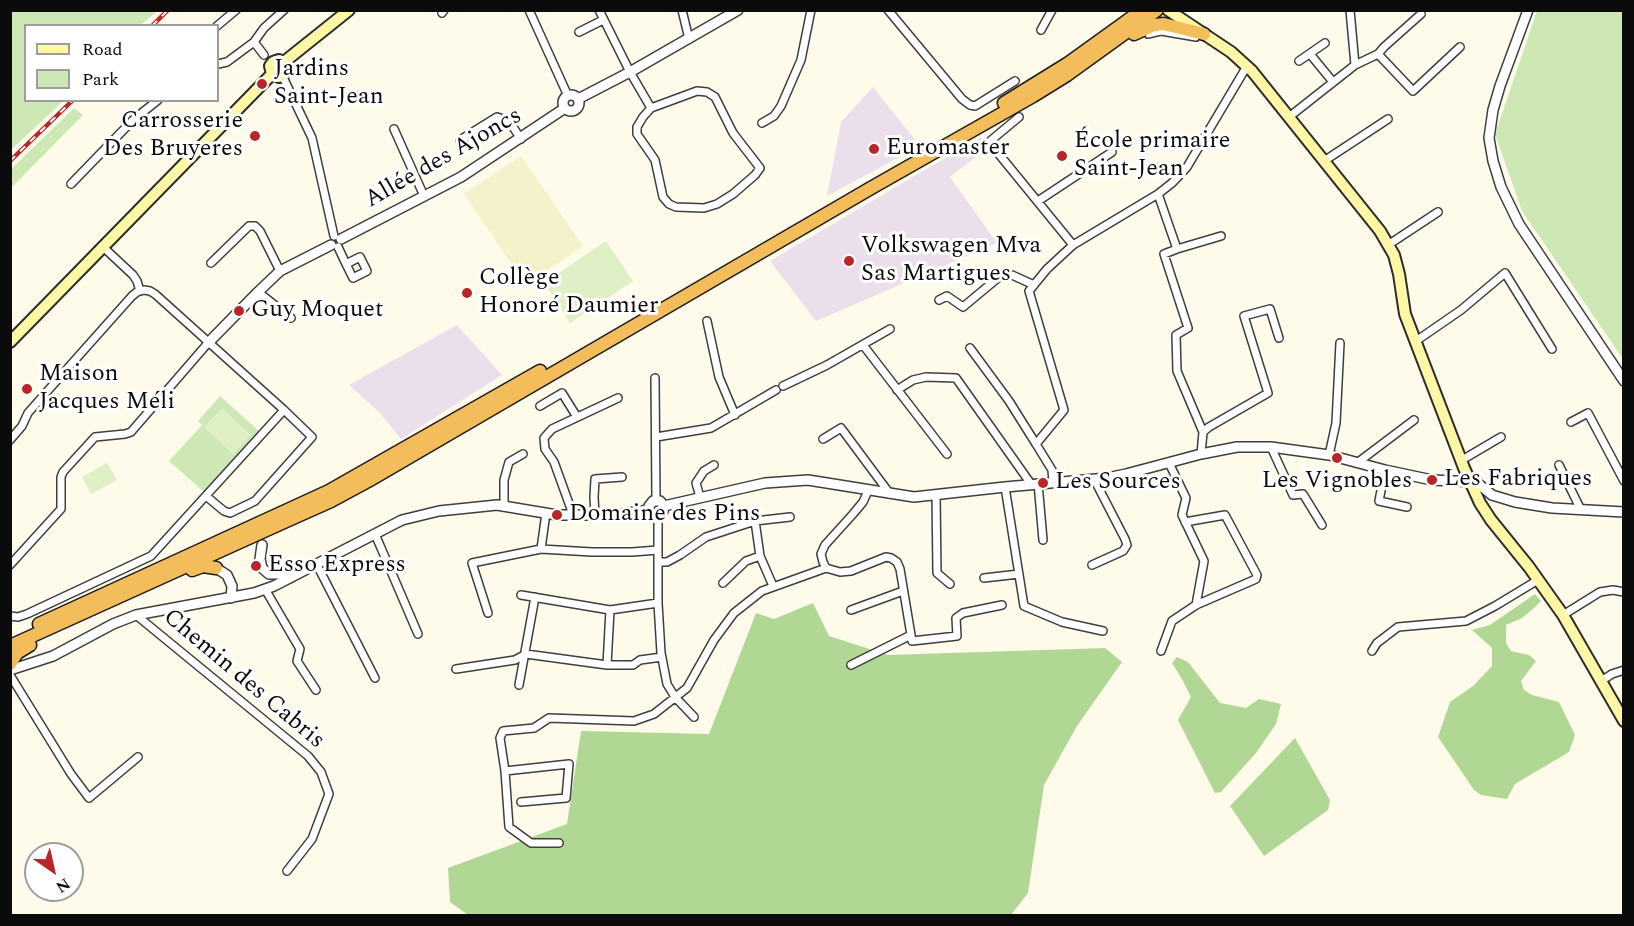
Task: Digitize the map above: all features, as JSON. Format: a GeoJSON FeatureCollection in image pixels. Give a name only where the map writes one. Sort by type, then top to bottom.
{"type":"FeatureCollection","features":[{"type":"Feature","properties":{"kind":"highway"},"geometry":{"type":"LineString","coordinates":[[10,637],[284,513],[376,466],[1029,88],[1067,64],[1142,10]]}},
{"type":"Feature","properties":{"kind":"highway"},"geometry":{"type":"LineString","coordinates":[[1067,75],[1157,10]]}},
{"type":"Feature","properties":{"kind":"highway"},"geometry":{"type":"LineString","coordinates":[[10,646],[331,501],[1033,96],[1137,32],[1154,25],[1164,24],[1207,36]]}},
{"type":"Feature","properties":{"kind":"highway"},"geometry":{"type":"LineString","coordinates":[[262,545],[268,536],[331,501]]}},
{"type":"Feature","properties":{"kind":"highway"},"geometry":{"type":"LineString","coordinates":[[140,588],[203,566],[216,568]]}},
{"type":"Feature","properties":{"kind":"highway"},"geometry":{"type":"LineString","coordinates":[[10,664],[22,649],[126,594]]}},
{"type":"Feature","properties":{"kind":"main road"},"geometry":{"type":"LineString","coordinates":[[10,342],[276,68],[349,10]]}},
{"type":"Feature","properties":{"kind":"main road"},"geometry":{"type":"LineString","coordinates":[[1168,10],[1231,52],[1247,66],[1380,231],[1394,255],[1405,315],[1480,503],[1563,615],[1623,721]]}},
{"type":"Feature","properties":{"kind":"main road"},"geometry":{"type":"LineString","coordinates":[[10,351],[44,309]]}},
{"type":"Feature","properties":{"kind":"street"},"geometry":{"type":"LineString","coordinates":[[219,24],[236,10]]}},
{"type":"Feature","properties":{"kind":"street"},"geometry":{"type":"LineString","coordinates":[[219,63],[227,62],[254,42],[264,28],[284,10]]}},
{"type":"Feature","properties":{"kind":"street"},"geometry":{"type":"LineString","coordinates":[[529,10],[568,96]]}},
{"type":"Feature","properties":{"kind":"street"},"geometry":{"type":"LineString","coordinates":[[599,10],[651,108]]}},
{"type":"Feature","properties":{"kind":"street"},"geometry":{"type":"LineString","coordinates":[[682,10],[689,39]]}},
{"type":"Feature","properties":{"kind":"street"},"geometry":{"type":"LineString","coordinates":[[578,99],[738,10]]}},
{"type":"Feature","properties":{"kind":"street"},"geometry":{"type":"LineString","coordinates":[[762,123],[774,116],[785,97],[801,60],[811,10]]}},
{"type":"Feature","properties":{"kind":"street"},"geometry":{"type":"LineString","coordinates":[[888,10],[962,99],[970,105],[975,106],[1015,81]]}},
{"type":"Feature","properties":{"kind":"street"},"geometry":{"type":"LineString","coordinates":[[1041,30],[1052,10]]}},
{"type":"Feature","properties":{"kind":"street"},"geometry":{"type":"LineString","coordinates":[[1350,10],[1355,65]]}},
{"type":"Feature","properties":{"kind":"street"},"geometry":{"type":"LineString","coordinates":[[1528,10],[1493,110],[1489,138],[1493,160],[1501,187],[1519,224],[1623,381]]}},
{"type":"Feature","properties":{"kind":"street"},"geometry":{"type":"LineString","coordinates":[[1289,117],[1355,65],[1378,54],[1421,14]]}},
{"type":"Feature","properties":{"kind":"street"},"geometry":{"type":"LineString","coordinates":[[579,32],[603,20]]}},
{"type":"Feature","properties":{"kind":"street"},"geometry":{"type":"LineString","coordinates":[[1148,35],[1161,32],[1196,38],[1207,36]]}},
{"type":"Feature","properties":{"kind":"street"},"geometry":{"type":"LineString","coordinates":[[254,42],[276,68],[312,138],[336,242],[346,264]]}},
{"type":"Feature","properties":{"kind":"street"},"geometry":{"type":"LineString","coordinates":[[1299,61],[1325,43]]}},
{"type":"Feature","properties":{"kind":"street"},"geometry":{"type":"LineString","coordinates":[[1378,54],[1413,91],[1460,47]]}},
{"type":"Feature","properties":{"kind":"street"},"geometry":{"type":"LineString","coordinates":[[1310,54],[1333,82]]}},
{"type":"Feature","properties":{"kind":"street"},"geometry":{"type":"LineString","coordinates":[[1036,444],[1064,410],[1029,291],[1047,269],[1073,245],[1158,194],[1172,183],[1187,166],[1247,66]]}},
{"type":"Feature","properties":{"kind":"street"},"geometry":{"type":"LineString","coordinates":[[697,91],[707,92],[715,98],[733,133],[760,168],[733,195],[717,204],[704,208],[676,207],[669,204],[663,197],[655,160],[637,134],[640,122],[651,108],[697,91]]}},
{"type":"Feature","properties":{"kind":"street"},"geometry":{"type":"LineString","coordinates":[[573,95],[578,99],[579,106],[576,110],[570,111],[565,108],[563,102],[568,96],[573,95]]}},
{"type":"Feature","properties":{"kind":"street"},"geometry":{"type":"LineString","coordinates":[[71,184],[133,120],[156,102]]}},
{"type":"Feature","properties":{"kind":"street","name":"Allée des Ajoncs"},"geometry":{"type":"LineString","coordinates":[[208,343],[280,271],[461,177],[565,108]]}},
{"type":"Feature","properties":{"kind":"street"},"geometry":{"type":"LineString","coordinates":[[460,140],[497,117],[509,121],[520,139]]}},
{"type":"Feature","properties":{"kind":"street"},"geometry":{"type":"LineString","coordinates":[[1019,117],[989,142],[1073,245]]}},
{"type":"Feature","properties":{"kind":"street"},"geometry":{"type":"LineString","coordinates":[[1324,161],[1388,119]]}},
{"type":"Feature","properties":{"kind":"street"},"geometry":{"type":"LineString","coordinates":[[394,129],[424,196]]}},
{"type":"Feature","properties":{"kind":"street"},"geometry":{"type":"LineString","coordinates":[[1038,201],[1112,152]]}},
{"type":"Feature","properties":{"kind":"street"},"geometry":{"type":"LineString","coordinates":[[1158,194],[1177,249]]}},
{"type":"Feature","properties":{"kind":"street"},"geometry":{"type":"LineString","coordinates":[[1388,246],[1438,212]]}},
{"type":"Feature","properties":{"kind":"street"},"geometry":{"type":"LineString","coordinates":[[211,263],[249,226],[255,226],[260,231],[280,271]]}},
{"type":"Feature","properties":{"kind":"street"},"geometry":{"type":"LineString","coordinates":[[1201,454],[1203,432],[1177,371],[1176,335],[1188,328],[1164,254],[1221,236]]}},
{"type":"Feature","properties":{"kind":"street"},"geometry":{"type":"LineString","coordinates":[[102,246],[133,275],[140,291]]}},
{"type":"Feature","properties":{"kind":"street"},"geometry":{"type":"LineString","coordinates":[[1416,341],[1461,310],[1505,273],[1552,349]]}},
{"type":"Feature","properties":{"kind":"street"},"geometry":{"type":"LineString","coordinates":[[939,300],[946,296],[963,307],[999,277],[1012,275],[1034,285]]}},
{"type":"Feature","properties":{"kind":"street"},"geometry":{"type":"LineString","coordinates":[[10,440],[22,426],[28,413],[132,296],[147,290],[152,292],[312,437],[255,501],[230,513],[224,511],[206,496]]}},
{"type":"Feature","properties":{"kind":"street"},"geometry":{"type":"LineString","coordinates":[[258,292],[291,318]]}},
{"type":"Feature","properties":{"kind":"street"},"geometry":{"type":"LineString","coordinates":[[1203,432],[1268,393],[1244,316],[1270,309],[1279,338]]}},
{"type":"Feature","properties":{"kind":"street"},"geometry":{"type":"LineString","coordinates":[[707,321],[719,377],[735,415]]}},
{"type":"Feature","properties":{"kind":"street"},"geometry":{"type":"LineString","coordinates":[[656,437],[711,428],[779,388],[890,329]]}},
{"type":"Feature","properties":{"kind":"street"},"geometry":{"type":"LineString","coordinates":[[10,566],[61,509],[63,472],[95,437],[131,432],[208,343]]}},
{"type":"Feature","properties":{"kind":"street"},"geometry":{"type":"LineString","coordinates":[[1329,455],[1336,423],[1340,343]]}},
{"type":"Feature","properties":{"kind":"street"},"geometry":{"type":"LineString","coordinates":[[863,345],[947,454]]}},
{"type":"Feature","properties":{"kind":"street"},"geometry":{"type":"LineString","coordinates":[[970,348],[1009,401],[1036,444],[1052,470],[1053,482]]}},
{"type":"Feature","properties":{"kind":"street"},"geometry":{"type":"LineString","coordinates":[[897,390],[913,380],[926,377],[956,378],[1034,484],[1043,540]]}},
{"type":"Feature","properties":{"kind":"street"},"geometry":{"type":"LineString","coordinates":[[655,378],[656,437],[660,503],[663,511],[658,516],[658,603],[662,657],[667,684],[675,697],[694,717]]}},
{"type":"Feature","properties":{"kind":"street"},"geometry":{"type":"LineString","coordinates":[[540,406],[562,393],[577,417]]}},
{"type":"Feature","properties":{"kind":"street"},"geometry":{"type":"LineString","coordinates":[[571,515],[571,509],[554,462],[545,449],[544,438],[552,429],[618,398]]}},
{"type":"Feature","properties":{"kind":"street"},"geometry":{"type":"LineString","coordinates":[[10,616],[27,614],[151,556],[284,411]]}},
{"type":"Feature","properties":{"kind":"street"},"geometry":{"type":"LineString","coordinates":[[1571,422],[1588,413],[1623,481]]}},
{"type":"Feature","properties":{"kind":"street"},"geometry":{"type":"LineString","coordinates":[[1357,463],[1414,420]]}},
{"type":"Feature","properties":{"kind":"street"},"geometry":{"type":"LineString","coordinates":[[823,439],[841,428],[890,494]]}},
{"type":"Feature","properties":{"kind":"street"},"geometry":{"type":"LineString","coordinates":[[1462,460],[1501,436]]}},
{"type":"Feature","properties":{"kind":"street"},"geometry":{"type":"LineString","coordinates":[[658,516],[651,514],[650,503],[700,497],[765,483],[808,480],[914,497],[1005,486],[1094,479],[1126,474],[1237,447],[1271,447],[1329,455],[1432,480],[1476,482],[1492,495],[1503,499],[1552,508],[1623,513]]}},
{"type":"Feature","properties":{"kind":"street"},"geometry":{"type":"LineString","coordinates":[[1271,447],[1293,495],[1303,494],[1322,525]]}},
{"type":"Feature","properties":{"kind":"street"},"geometry":{"type":"LineString","coordinates":[[504,507],[504,480],[509,462],[524,454]]}},
{"type":"Feature","properties":{"kind":"street"},"geometry":{"type":"LineString","coordinates":[[1169,463],[1186,498],[1182,516],[1204,561],[1196,605]]}},
{"type":"Feature","properties":{"kind":"street"},"geometry":{"type":"LineString","coordinates":[[700,497],[696,483],[704,471],[714,465]]}},
{"type":"Feature","properties":{"kind":"street"},"geometry":{"type":"LineString","coordinates":[[1559,465],[1581,510]]}},
{"type":"Feature","properties":{"kind":"street"},"geometry":{"type":"LineString","coordinates":[[1385,470],[1379,501],[1407,507]]}},
{"type":"Feature","properties":{"kind":"street"},"geometry":{"type":"LineString","coordinates":[[595,515],[595,479],[622,477]]}},
{"type":"Feature","properties":{"kind":"street"},"geometry":{"type":"LineString","coordinates":[[1092,564],[1123,551],[1127,545],[1094,479]]}},
{"type":"Feature","properties":{"kind":"street"},"geometry":{"type":"LineString","coordinates":[[1005,486],[1024,606],[1062,621],[1103,631]]}},
{"type":"Feature","properties":{"kind":"street"},"geometry":{"type":"LineString","coordinates":[[826,568],[821,554],[825,545],[863,502],[868,491]]}},
{"type":"Feature","properties":{"kind":"street"},"geometry":{"type":"LineString","coordinates":[[936,495],[937,573],[950,584]]}},
{"type":"Feature","properties":{"kind":"street"},"geometry":{"type":"LineString","coordinates":[[10,670],[53,656],[113,624],[136,615],[231,598],[265,589],[317,565],[402,520],[439,511],[497,506],[571,515],[614,515],[649,510]]}},
{"type":"Feature","properties":{"kind":"street"},"geometry":{"type":"LineString","coordinates":[[541,549],[546,513]]}},
{"type":"Feature","properties":{"kind":"street"},"geometry":{"type":"LineString","coordinates":[[1161,651],[1172,621],[1196,605],[1256,579],[1257,575],[1225,515],[1185,522]]}},
{"type":"Feature","properties":{"kind":"street"},"geometry":{"type":"LineString","coordinates":[[658,562],[680,555],[706,537],[755,521],[790,517]]}},
{"type":"Feature","properties":{"kind":"street"},"geometry":{"type":"LineString","coordinates":[[755,521],[760,556],[774,586]]}},
{"type":"Feature","properties":{"kind":"street"},"geometry":{"type":"LineString","coordinates":[[375,534],[418,634]]}},
{"type":"Feature","properties":{"kind":"street"},"geometry":{"type":"LineString","coordinates":[[262,545],[260,560],[262,568],[269,574],[287,574],[290,578]]}},
{"type":"Feature","properties":{"kind":"street"},"geometry":{"type":"LineString","coordinates":[[488,613],[472,563],[541,549],[592,552],[658,550]]}},
{"type":"Feature","properties":{"kind":"street"},"geometry":{"type":"LineString","coordinates":[[723,584],[746,561],[760,556]]}},
{"type":"Feature","properties":{"kind":"street"},"geometry":{"type":"LineString","coordinates":[[559,843],[531,843],[509,827],[500,738],[504,731],[534,728],[549,718],[634,721],[654,714],[687,688],[714,640],[734,613],[762,591],[826,568],[840,572],[851,571],[886,557],[897,562],[911,638]]}},
{"type":"Feature","properties":{"kind":"street"},"geometry":{"type":"LineString","coordinates":[[317,565],[375,678]]}},
{"type":"Feature","properties":{"kind":"street"},"geometry":{"type":"LineString","coordinates":[[216,568],[227,575],[232,586],[231,598]]}},
{"type":"Feature","properties":{"kind":"street"},"geometry":{"type":"LineString","coordinates":[[984,578],[1019,574]]}},
{"type":"Feature","properties":{"kind":"street"},"geometry":{"type":"LineString","coordinates":[[1372,651],[1377,643],[1398,627],[1466,621],[1538,580]]}},
{"type":"Feature","properties":{"kind":"street"},"geometry":{"type":"LineString","coordinates":[[265,589],[300,649],[297,661],[316,690]]}},
{"type":"Feature","properties":{"kind":"street"},"geometry":{"type":"LineString","coordinates":[[1563,615],[1600,592],[1613,590],[1623,592]]}},
{"type":"Feature","properties":{"kind":"street"},"geometry":{"type":"LineString","coordinates":[[851,610],[903,591]]}},
{"type":"Feature","properties":{"kind":"street"},"geometry":{"type":"LineString","coordinates":[[521,595],[610,610],[658,603]]}},
{"type":"Feature","properties":{"kind":"street"},"geometry":{"type":"LineString","coordinates":[[519,685],[535,597]]}},
{"type":"Feature","properties":{"kind":"street"},"geometry":{"type":"LineString","coordinates":[[851,664],[911,638],[957,636],[956,618],[963,613],[1002,605]]}},
{"type":"Feature","properties":{"kind":"street"},"geometry":{"type":"LineString","coordinates":[[607,664],[610,610]]}},
{"type":"Feature","properties":{"kind":"street","name":"Chemin des Cabris"},"geometry":{"type":"LineString","coordinates":[[136,615],[308,756],[321,772],[329,794],[312,838],[287,871]]}},
{"type":"Feature","properties":{"kind":"street"},"geometry":{"type":"LineString","coordinates":[[456,669],[514,660],[525,654],[582,663],[607,664],[633,664],[640,660],[662,657]]}},
{"type":"Feature","properties":{"kind":"street"},"geometry":{"type":"LineString","coordinates":[[1601,681],[1623,670]]}},
{"type":"Feature","properties":{"kind":"street"},"geometry":{"type":"LineString","coordinates":[[10,675],[71,774],[89,798],[138,758]]}},
{"type":"Feature","properties":{"kind":"street"},"geometry":{"type":"LineString","coordinates":[[505,771],[569,764],[566,798],[521,802]]}},
{"type":"Feature","properties":{"kind":"shaded area"},"geometry":{"type":"Polygon","coordinates":[[[873,87],[920,146],[827,196],[841,122],[873,87]]]}},
{"type":"Feature","properties":{"kind":"shaded area"},"geometry":{"type":"Polygon","coordinates":[[[981,137],[989,147],[950,177],[997,243],[816,321],[770,261],[981,137]]]}},
{"type":"Feature","properties":{"kind":"shaded area"},"geometry":{"type":"Polygon","coordinates":[[[457,325],[502,375],[401,439],[380,413],[349,385],[457,325]]]}},
{"type":"Feature","properties":{"kind":"green space"},"geometry":{"type":"Polygon","coordinates":[[[11,10],[157,10],[142,24],[24,24],[24,102],[62,102],[11,150],[11,10]]]}},
{"type":"Feature","properties":{"kind":"green space"},"geometry":{"type":"Polygon","coordinates":[[[1537,11],[1623,11],[1623,359],[1522,211],[1495,134],[1537,11]]]}},
{"type":"Feature","properties":{"kind":"green space"},"geometry":{"type":"Polygon","coordinates":[[[74,108],[83,115],[11,188],[11,169],[74,108]]]}},
{"type":"Feature","properties":{"kind":"green space"},"geometry":{"type":"Polygon","coordinates":[[[521,156],[583,246],[526,285],[464,194],[521,156]]]}},
{"type":"Feature","properties":{"kind":"green space"},"geometry":{"type":"Polygon","coordinates":[[[606,241],[633,281],[570,323],[544,283],[606,241]]]}},
{"type":"Feature","properties":{"kind":"green space"},"geometry":{"type":"Polygon","coordinates":[[[220,396],[260,432],[205,493],[169,461],[202,425],[198,421],[220,396]]]}},
{"type":"Feature","properties":{"kind":"green space"},"geometry":{"type":"Polygon","coordinates":[[[222,408],[251,435],[233,454],[204,427],[222,408]]]}},
{"type":"Feature","properties":{"kind":"green space"},"geometry":{"type":"Polygon","coordinates":[[[107,463],[117,480],[91,494],[82,477],[107,463]]]}},
{"type":"Feature","properties":{"kind":"green space"},"geometry":{"type":"Polygon","coordinates":[[[1535,594],[1541,601],[1522,618],[1506,625],[1506,643],[1511,651],[1529,655],[1536,661],[1521,681],[1524,690],[1532,695],[1559,702],[1575,735],[1569,752],[1515,784],[1507,799],[1481,795],[1474,790],[1438,737],[1450,702],[1473,686],[1492,666],[1492,648],[1472,630],[1490,625],[1535,594]]]}},
{"type":"Feature","properties":{"kind":"green space"},"geometry":{"type":"Polygon","coordinates":[[[813,603],[829,636],[888,655],[1105,648],[1122,662],[1077,726],[1044,785],[1028,893],[1011,915],[468,915],[450,902],[448,868],[567,824],[581,731],[709,734],[756,613],[774,619],[813,603]]]}},
{"type":"Feature","properties":{"kind":"green space"},"geometry":{"type":"Polygon","coordinates":[[[1177,657],[1188,662],[1220,703],[1246,708],[1259,699],[1281,704],[1276,724],[1256,753],[1221,792],[1215,793],[1178,720],[1191,697],[1172,663],[1177,657]]]}},
{"type":"Feature","properties":{"kind":"green space"},"geometry":{"type":"Polygon","coordinates":[[[1295,738],[1330,800],[1328,810],[1264,856],[1230,806],[1295,738]]]}},
{"type":"Feature","properties":{"kind":"railway"},"geometry":{"type":"LineString","coordinates":[[154,24],[168,10]]}},
{"type":"Feature","properties":{"kind":"railway"},"geometry":{"type":"LineString","coordinates":[[10,161],[71,102]]}},
{"type":"Feature","properties":{"kind":"place","name":"Jardins Saint-Jean"},"geometry":{"type":"Point","coordinates":[262,84]}},
{"type":"Feature","properties":{"kind":"place","name":"Carrosserie Des Bruyeres"},"geometry":{"type":"Point","coordinates":[255,136]}},
{"type":"Feature","properties":{"kind":"place","name":"Euromaster"},"geometry":{"type":"Point","coordinates":[874,149]}},
{"type":"Feature","properties":{"kind":"place","name":"École primaire Saint-Jean"},"geometry":{"type":"Point","coordinates":[1062,156]}},
{"type":"Feature","properties":{"kind":"place","name":"Volkswagen Mva Sas Martigues"},"geometry":{"type":"Point","coordinates":[849,261]}},
{"type":"Feature","properties":{"kind":"place","name":"Collège Honoré Daumier"},"geometry":{"type":"Point","coordinates":[467,293]}},
{"type":"Feature","properties":{"kind":"place","name":"Guy Moquet"},"geometry":{"type":"Point","coordinates":[239,311]}},
{"type":"Feature","properties":{"kind":"place","name":"Maison Jacques Méli"},"geometry":{"type":"Point","coordinates":[27,389]}},
{"type":"Feature","properties":{"kind":"place","name":"Les Vignobles"},"geometry":{"type":"Point","coordinates":[1337,458]}},
{"type":"Feature","properties":{"kind":"place","name":"Les Fabriques"},"geometry":{"type":"Point","coordinates":[1432,480]}},
{"type":"Feature","properties":{"kind":"place","name":"Les Sources"},"geometry":{"type":"Point","coordinates":[1043,483]}},
{"type":"Feature","properties":{"kind":"place","name":"Domaine des Pins"},"geometry":{"type":"Point","coordinates":[557,515]}},
{"type":"Feature","properties":{"kind":"place","name":"Esso Express"},"geometry":{"type":"Point","coordinates":[256,566]}}]}
